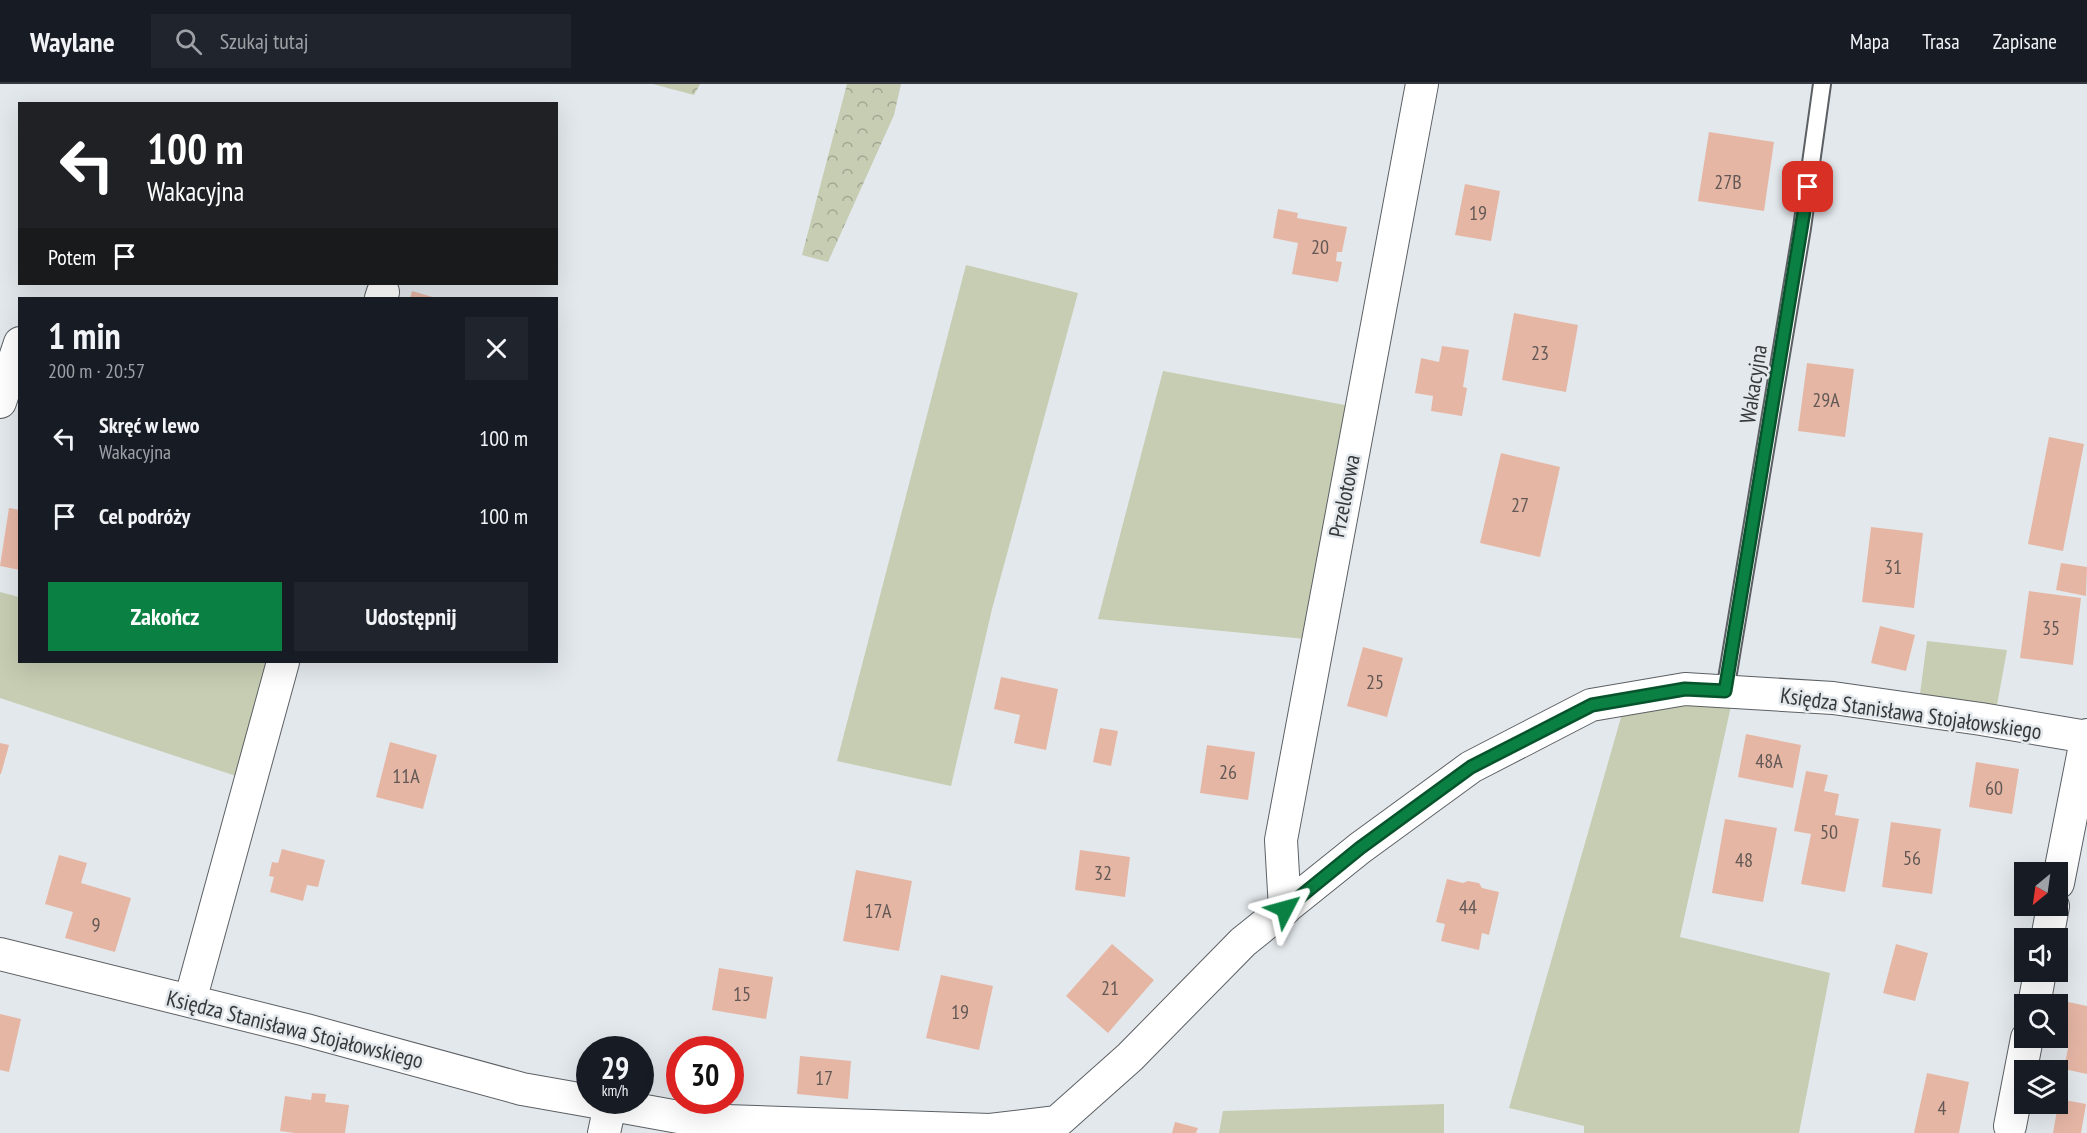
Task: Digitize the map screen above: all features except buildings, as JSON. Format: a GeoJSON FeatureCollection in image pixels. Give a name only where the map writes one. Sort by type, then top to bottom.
{"type":"FeatureCollection","features":[{"type":"Feature","properties":{"kind":"street","name":"Przelotowa"},"geometry":{"type":"LineString","coordinates":[[1285,909],[1281,840],[1422,84]]}},
{"type":"Feature","properties":{"kind":"street"},"geometry":{"type":"LineString","coordinates":[[0,402],[18,349]]}},
{"type":"Feature","properties":{"kind":"street"},"geometry":{"type":"LineString","coordinates":[[190,1001],[283,663]]}},
{"type":"Feature","properties":{"kind":"street","name":"Księdza Stanisława Stojałowskiego"},"geometry":{"type":"LineString","coordinates":[[637,1114],[695,1120],[990,1130],[1055,1127],[1130,1057],[1243,942],[1360,848],[1471,767],[1592,705],[1685,689],[1725,691],[1833,698],[2087,737]]}},
{"type":"Feature","properties":{"kind":"street"},"geometry":{"type":"LineString","coordinates":[[2062,862],[2087,737]]}},
{"type":"Feature","properties":{"kind":"street","name":"Księdza Stanisława Stojałowskiego"},"geometry":{"type":"LineString","coordinates":[[0,954],[306,1030],[576,1104]]}},
{"type":"Feature","properties":{"kind":"street"},"geometry":{"type":"LineString","coordinates":[[2010,1126],[2025,1048]]}},
{"type":"Feature","properties":{"kind":"lane","name":"Wakacyjna"},"geometry":{"type":"LineString","coordinates":[[1725,691],[1802,228],[1822,84]]}},
{"type":"Feature","properties":{"kind":"green space"},"geometry":{"type":"Polygon","coordinates":[[[653,84],[700,84],[694,95],[653,84]]]}},
{"type":"Feature","properties":{"kind":"green space"},"geometry":{"type":"Polygon","coordinates":[[[847,84],[901,84],[894,115],[828,262],[802,255],[847,84]]]}},
{"type":"Feature","properties":{"kind":"green space"},"geometry":{"type":"Polygon","coordinates":[[[966,265],[1078,293],[992,609],[951,786],[837,761],[966,265]]]}},
{"type":"Feature","properties":{"kind":"green space"},"geometry":{"type":"Polygon","coordinates":[[[1163,371],[1350,406],[1305,639],[1098,619],[1163,371]]]}},
{"type":"Feature","properties":{"kind":"green space"},"geometry":{"type":"Polygon","coordinates":[[[0,592],[18,597],[18,663],[275,663],[242,778],[0,698],[0,592]]]}},
{"type":"Feature","properties":{"kind":"green space"},"geometry":{"type":"Polygon","coordinates":[[[1927,641],[2007,650],[1997,705],[1920,694],[1927,641]]]}},
{"type":"Feature","properties":{"kind":"green space"},"geometry":{"type":"Polygon","coordinates":[[[1674,699],[1731,706],[1680,937],[1830,973],[1799,1133],[1584,1133],[1584,1126],[1509,1108],[1624,707],[1674,699]]]}},
{"type":"Feature","properties":{"kind":"green space"},"geometry":{"type":"Polygon","coordinates":[[[1444,1104],[1444,1133],[1219,1133],[1223,1111],[1444,1104]]]}},
{"type":"Feature","properties":{"kind":"route"},"geometry":{"type":"LineString","coordinates":[[1285,909],[1360,848],[1471,767],[1592,705],[1685,689],[1725,691],[1808,187]]}}]}
